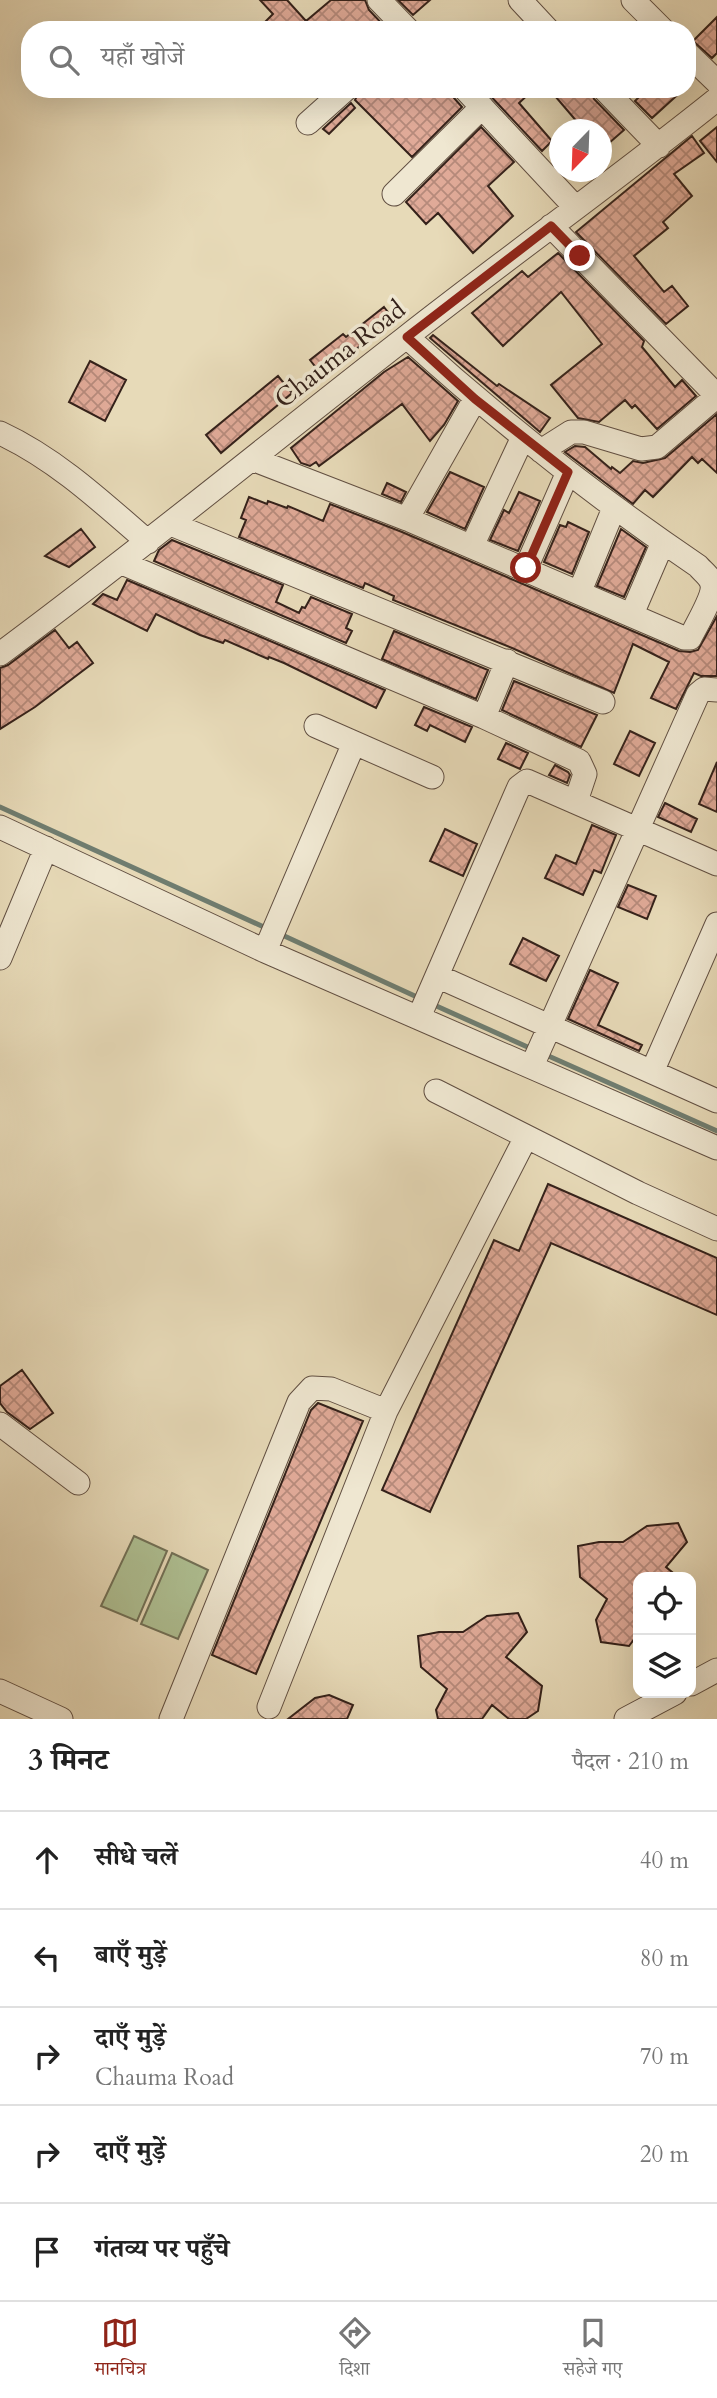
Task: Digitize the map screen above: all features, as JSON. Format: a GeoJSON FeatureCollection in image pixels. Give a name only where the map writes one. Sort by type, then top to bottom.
{"type":"FeatureCollection","features":[{"type":"Feature","properties":{"kind":"street"},"geometry":{"type":"LineString","coordinates":[[379,0],[399,21]]}},
{"type":"Feature","properties":{"kind":"street"},"geometry":{"type":"LineString","coordinates":[[520,0],[540,21]]}},
{"type":"Feature","properties":{"kind":"street"},"geometry":{"type":"LineString","coordinates":[[633,0],[654,21]]}},
{"type":"Feature","properties":{"kind":"street"},"geometry":{"type":"LineString","coordinates":[[696,62],[717,82]]}},
{"type":"Feature","properties":{"kind":"street"},"geometry":{"type":"LineString","coordinates":[[308,123],[336,98]]}},
{"type":"Feature","properties":{"kind":"street"},"geometry":{"type":"LineString","coordinates":[[474,98],[575,207]]}},
{"type":"Feature","properties":{"kind":"street"},"geometry":{"type":"LineString","coordinates":[[613,98],[659,146]]}},
{"type":"Feature","properties":{"kind":"street","name":"Chauma Road"},"geometry":{"type":"LineString","coordinates":[[0,654],[122,563],[407,337],[717,99]]}},
{"type":"Feature","properties":{"kind":"street"},"geometry":{"type":"LineString","coordinates":[[394,194],[482,107]]}},
{"type":"Feature","properties":{"kind":"street"},"geometry":{"type":"LineString","coordinates":[[472,546],[532,444],[571,432],[584,432],[641,449],[657,447],[717,396],[551,226]]}},
{"type":"Feature","properties":{"kind":"street"},"geometry":{"type":"LineString","coordinates":[[252,459],[407,519],[580,591],[684,638],[690,638],[713,587],[710,579],[698,566],[614,508],[532,444],[475,399],[407,337]]}},
{"type":"Feature","properties":{"kind":"street"},"geometry":{"type":"LineString","coordinates":[[407,519],[475,399]]}},
{"type":"Feature","properties":{"kind":"street"},"geometry":{"type":"LineString","coordinates":[[0,433],[75,480],[148,542]]}},
{"type":"Feature","properties":{"kind":"street"},"geometry":{"type":"LineString","coordinates":[[526,568],[568,472]]}},
{"type":"Feature","properties":{"kind":"street"},"geometry":{"type":"LineString","coordinates":[[580,591],[614,508]]}},
{"type":"Feature","properties":{"kind":"street"},"geometry":{"type":"LineString","coordinates":[[171,524],[603,702]]}},
{"type":"Feature","properties":{"kind":"street"},"geometry":{"type":"LineString","coordinates":[[632,614],[663,542]]}},
{"type":"Feature","properties":{"kind":"street"},"geometry":{"type":"LineString","coordinates":[[122,563],[484,717],[579,761],[584,774],[576,801]]}},
{"type":"Feature","properties":{"kind":"street"},"geometry":{"type":"LineString","coordinates":[[484,717],[507,661]]}},
{"type":"Feature","properties":{"kind":"street"},"geometry":{"type":"LineString","coordinates":[[531,1066],[698,694],[704,688],[717,691]]}},
{"type":"Feature","properties":{"kind":"street"},"geometry":{"type":"LineString","coordinates":[[316,726],[432,777]]}},
{"type":"Feature","properties":{"kind":"street"},"geometry":{"type":"LineString","coordinates":[[265,951],[354,743]]}},
{"type":"Feature","properties":{"kind":"street"},"geometry":{"type":"LineString","coordinates":[[419,1017],[519,787],[527,781],[717,864]]}},
{"type":"Feature","properties":{"kind":"street"},"geometry":{"type":"LineString","coordinates":[[0,827],[265,951],[717,1148]]}},
{"type":"Feature","properties":{"kind":"street"},"geometry":{"type":"LineString","coordinates":[[0,958],[46,848]]}},
{"type":"Feature","properties":{"kind":"street"},"geometry":{"type":"LineString","coordinates":[[652,1072],[717,924]]}},
{"type":"Feature","properties":{"kind":"street"},"geometry":{"type":"LineString","coordinates":[[437,975],[717,1101]]}},
{"type":"Feature","properties":{"kind":"street"},"geometry":{"type":"LineString","coordinates":[[436,1091],[717,1229]]}},
{"type":"Feature","properties":{"kind":"street"},"geometry":{"type":"LineString","coordinates":[[269,1707],[386,1411],[526,1137]]}},
{"type":"Feature","properties":{"kind":"street"},"geometry":{"type":"LineString","coordinates":[[170,1719],[299,1402],[312,1388],[331,1389],[386,1411]]}},
{"type":"Feature","properties":{"kind":"street"},"geometry":{"type":"LineString","coordinates":[[0,1424],[78,1483]]}},
{"type":"Feature","properties":{"kind":"street"},"geometry":{"type":"LineString","coordinates":[[696,1681],[717,1670]]}},
{"type":"Feature","properties":{"kind":"street"},"geometry":{"type":"LineString","coordinates":[[0,1692],[61,1719]]}},
{"type":"Feature","properties":{"kind":"street"},"geometry":{"type":"LineString","coordinates":[[632,1718],[666,1698]]}},
{"type":"Feature","properties":{"kind":"green space"},"geometry":{"type":"Polygon","coordinates":[[[134,1536],[167,1551],[137,1621],[101,1606],[134,1536]]]}},
{"type":"Feature","properties":{"kind":"green space"},"geometry":{"type":"Polygon","coordinates":[[[172,1553],[208,1570],[178,1639],[141,1624],[172,1553]]]}},
{"type":"Feature","properties":{"kind":"building"},"geometry":{"type":"Polygon","coordinates":[[[260,0],[287,0],[306,21],[266,21],[273,14],[260,0]]]}},
{"type":"Feature","properties":{"kind":"building"},"geometry":{"type":"Polygon","coordinates":[[[331,0],[365,0],[369,10],[379,21],[306,21],[331,0]]]}},
{"type":"Feature","properties":{"kind":"building"},"geometry":{"type":"Polygon","coordinates":[[[398,0],[430,0],[413,15],[398,0]]]}},
{"type":"Feature","properties":{"kind":"building"},"geometry":{"type":"Polygon","coordinates":[[[717,17],[717,53],[712,58],[696,44],[696,38],[717,17]]]}},
{"type":"Feature","properties":{"kind":"building"},"geometry":{"type":"Polygon","coordinates":[[[454,98],[462,107],[412,157],[355,100],[454,98]]]}},
{"type":"Feature","properties":{"kind":"building"},"geometry":{"type":"Polygon","coordinates":[[[492,98],[524,98],[519,103],[549,138],[549,144],[542,151],[492,98]]]}},
{"type":"Feature","properties":{"kind":"building"},"geometry":{"type":"Polygon","coordinates":[[[557,98],[594,98],[624,130],[612,140],[612,119],[575,119],[557,98]]]}},
{"type":"Feature","properties":{"kind":"building"},"geometry":{"type":"Polygon","coordinates":[[[638,98],[674,98],[652,118],[635,101],[638,98]]]}},
{"type":"Feature","properties":{"kind":"building"},"geometry":{"type":"Polygon","coordinates":[[[351,103],[355,108],[329,134],[323,129],[351,103]]]}},
{"type":"Feature","properties":{"kind":"building"},"geometry":{"type":"Polygon","coordinates":[[[481,127],[514,162],[488,186],[513,216],[473,253],[438,213],[426,224],[406,202],[481,127]]]}},
{"type":"Feature","properties":{"kind":"building"},"geometry":{"type":"Polygon","coordinates":[[[717,127],[717,162],[700,141],[717,127]]]}},
{"type":"Feature","properties":{"kind":"building"},"geometry":{"type":"Polygon","coordinates":[[[692,136],[704,153],[674,174],[692,196],[663,222],[668,228],[634,256],[664,292],[672,286],[688,306],[666,324],[576,232],[692,136]]]}},
{"type":"Feature","properties":{"kind":"building"},"geometry":{"type":"Polygon","coordinates":[[[558,253],[644,341],[642,347],[675,387],[682,380],[696,396],[657,429],[635,405],[632,408],[625,400],[599,422],[578,418],[551,385],[602,344],[561,292],[503,346],[472,313],[522,271],[528,277],[558,253]]]}},
{"type":"Feature","properties":{"kind":"building"},"geometry":{"type":"Polygon","coordinates":[[[384,307],[394,320],[322,375],[310,360],[343,334],[346,337],[384,307]]]}},
{"type":"Feature","properties":{"kind":"building"},"geometry":{"type":"Polygon","coordinates":[[[433,335],[497,386],[499,384],[550,418],[540,432],[430,338],[433,335]]]}},
{"type":"Feature","properties":{"kind":"building"},"geometry":{"type":"Polygon","coordinates":[[[408,357],[458,401],[444,425],[430,441],[402,404],[319,466],[316,462],[310,466],[301,463],[291,448],[384,372],[408,357]]]}},
{"type":"Feature","properties":{"kind":"building"},"geometry":{"type":"Polygon","coordinates":[[[90,361],[126,380],[105,421],[69,402],[90,361]]]}},
{"type":"Feature","properties":{"kind":"building"},"geometry":{"type":"Polygon","coordinates":[[[278,376],[292,393],[221,453],[206,435],[278,376]]]}},
{"type":"Feature","properties":{"kind":"building"},"geometry":{"type":"Polygon","coordinates":[[[717,414],[717,473],[702,459],[698,463],[692,457],[653,497],[645,490],[633,504],[565,452],[575,446],[585,447],[611,469],[612,467],[620,473],[633,461],[643,463],[665,458],[717,414]]]}},
{"type":"Feature","properties":{"kind":"building"},"geometry":{"type":"Polygon","coordinates":[[[450,472],[484,487],[465,529],[427,512],[450,472]]]}},
{"type":"Feature","properties":{"kind":"building"},"geometry":{"type":"Polygon","coordinates":[[[387,483],[406,492],[401,502],[382,494],[387,483]]]}},
{"type":"Feature","properties":{"kind":"building"},"geometry":{"type":"Polygon","coordinates":[[[519,492],[540,501],[518,551],[490,540],[504,510],[509,513],[519,492]]]}},
{"type":"Feature","properties":{"kind":"building"},"geometry":{"type":"Polygon","coordinates":[[[249,497],[267,504],[268,501],[287,508],[288,506],[323,521],[330,504],[402,532],[679,651],[698,650],[717,616],[717,676],[694,673],[676,709],[651,698],[669,662],[633,644],[614,693],[393,600],[394,596],[365,583],[363,588],[239,537],[246,520],[241,518],[249,497]]]}},
{"type":"Feature","properties":{"kind":"building"},"geometry":{"type":"Polygon","coordinates":[[[568,522],[589,532],[572,574],[544,562],[560,525],[566,527],[568,522]]]}},
{"type":"Feature","properties":{"kind":"building"},"geometry":{"type":"Polygon","coordinates":[[[81,529],[95,547],[69,567],[45,556],[81,529]]]}},
{"type":"Feature","properties":{"kind":"building"},"geometry":{"type":"Polygon","coordinates":[[[621,529],[646,547],[624,597],[597,586],[621,529]]]}},
{"type":"Feature","properties":{"kind":"building"},"geometry":{"type":"Polygon","coordinates":[[[172,540],[283,585],[276,602],[299,613],[311,597],[352,614],[346,628],[352,631],[346,643],[154,561],[159,550],[172,540]]]}},
{"type":"Feature","properties":{"kind":"building"},"geometry":{"type":"Polygon","coordinates":[[[127,580],[385,690],[376,708],[284,663],[225,640],[223,643],[200,635],[156,614],[147,631],[93,604],[103,594],[117,600],[127,580]]]}},
{"type":"Feature","properties":{"kind":"building"},"geometry":{"type":"Polygon","coordinates":[[[55,630],[69,648],[77,642],[93,663],[35,707],[0,729],[0,668],[55,630]]]}},
{"type":"Feature","properties":{"kind":"building"},"geometry":{"type":"Polygon","coordinates":[[[394,631],[488,670],[476,699],[382,659],[394,631]]]}},
{"type":"Feature","properties":{"kind":"building"},"geometry":{"type":"Polygon","coordinates":[[[514,681],[597,715],[581,747],[502,710],[514,681]]]}},
{"type":"Feature","properties":{"kind":"building"},"geometry":{"type":"Polygon","coordinates":[[[424,707],[472,727],[465,742],[430,725],[427,731],[415,725],[424,707]]]}},
{"type":"Feature","properties":{"kind":"building"},"geometry":{"type":"Polygon","coordinates":[[[630,731],[655,743],[639,776],[614,764],[630,731]]]}},
{"type":"Feature","properties":{"kind":"building"},"geometry":{"type":"Polygon","coordinates":[[[506,743],[528,753],[520,769],[498,759],[506,743]]]}},
{"type":"Feature","properties":{"kind":"building"},"geometry":{"type":"Polygon","coordinates":[[[717,762],[717,812],[699,804],[717,762]]]}},
{"type":"Feature","properties":{"kind":"building"},"geometry":{"type":"Polygon","coordinates":[[[555,765],[570,775],[567,783],[549,775],[555,765]]]}},
{"type":"Feature","properties":{"kind":"building"},"geometry":{"type":"Polygon","coordinates":[[[665,803],[697,819],[691,832],[658,817],[665,803]]]}},
{"type":"Feature","properties":{"kind":"building"},"geometry":{"type":"Polygon","coordinates":[[[592,825],[616,835],[601,873],[594,870],[583,895],[545,878],[556,855],[576,864],[592,825]]]}},
{"type":"Feature","properties":{"kind":"building"},"geometry":{"type":"Polygon","coordinates":[[[445,829],[477,844],[463,876],[430,861],[445,829]]]}},
{"type":"Feature","properties":{"kind":"building"},"geometry":{"type":"Polygon","coordinates":[[[628,885],[656,896],[647,919],[618,907],[628,885]]]}},
{"type":"Feature","properties":{"kind":"building"},"geometry":{"type":"Polygon","coordinates":[[[523,938],[559,956],[546,981],[510,964],[523,938]]]}},
{"type":"Feature","properties":{"kind":"building"},"geometry":{"type":"Polygon","coordinates":[[[590,970],[618,983],[598,1025],[642,1045],[639,1051],[568,1019],[590,970]]]}},
{"type":"Feature","properties":{"kind":"building"},"geometry":{"type":"Polygon","coordinates":[[[548,1184],[717,1258],[717,1315],[551,1243],[430,1512],[382,1490],[494,1240],[519,1251],[548,1184]]]}},
{"type":"Feature","properties":{"kind":"building"},"geometry":{"type":"Polygon","coordinates":[[[22,1370],[53,1413],[30,1429],[7,1412],[0,1403],[0,1386],[22,1370]]]}},
{"type":"Feature","properties":{"kind":"building"},"geometry":{"type":"Polygon","coordinates":[[[318,1403],[363,1421],[256,1674],[212,1655],[311,1410],[318,1403]]]}},
{"type":"Feature","properties":{"kind":"building"},"geometry":{"type":"Polygon","coordinates":[[[678,1523],[687,1542],[666,1567],[672,1572],[633,1572],[633,1641],[629,1646],[601,1642],[596,1620],[607,1599],[580,1577],[578,1546],[599,1542],[623,1542],[647,1526],[678,1523]]]}},
{"type":"Feature","properties":{"kind":"building"},"geometry":{"type":"Polygon","coordinates":[[[518,1613],[527,1632],[506,1657],[542,1686],[538,1711],[526,1719],[509,1719],[492,1705],[482,1719],[438,1719],[436,1710],[447,1689],[421,1667],[418,1636],[439,1632],[463,1632],[487,1616],[518,1613]]]}},
{"type":"Feature","properties":{"kind":"building"},"geometry":{"type":"Polygon","coordinates":[[[329,1695],[353,1705],[347,1719],[288,1719],[315,1698],[329,1695]]]}},
{"type":"Feature","properties":{"kind":"waterway"},"geometry":{"type":"LineString","coordinates":[[0,807],[266,928]]}},
{"type":"Feature","properties":{"kind":"waterway"},"geometry":{"type":"LineString","coordinates":[[280,934],[417,997]]}},
{"type":"Feature","properties":{"kind":"waterway"},"geometry":{"type":"LineString","coordinates":[[432,1004],[532,1049]]}},
{"type":"Feature","properties":{"kind":"waterway"},"geometry":{"type":"LineString","coordinates":[[544,1054],[717,1131]]}},
{"type":"Feature","properties":{"kind":"route"},"geometry":{"type":"LineString","coordinates":[[526,568],[568,472],[475,399],[407,337],[551,226],[580,256]]}}]}
